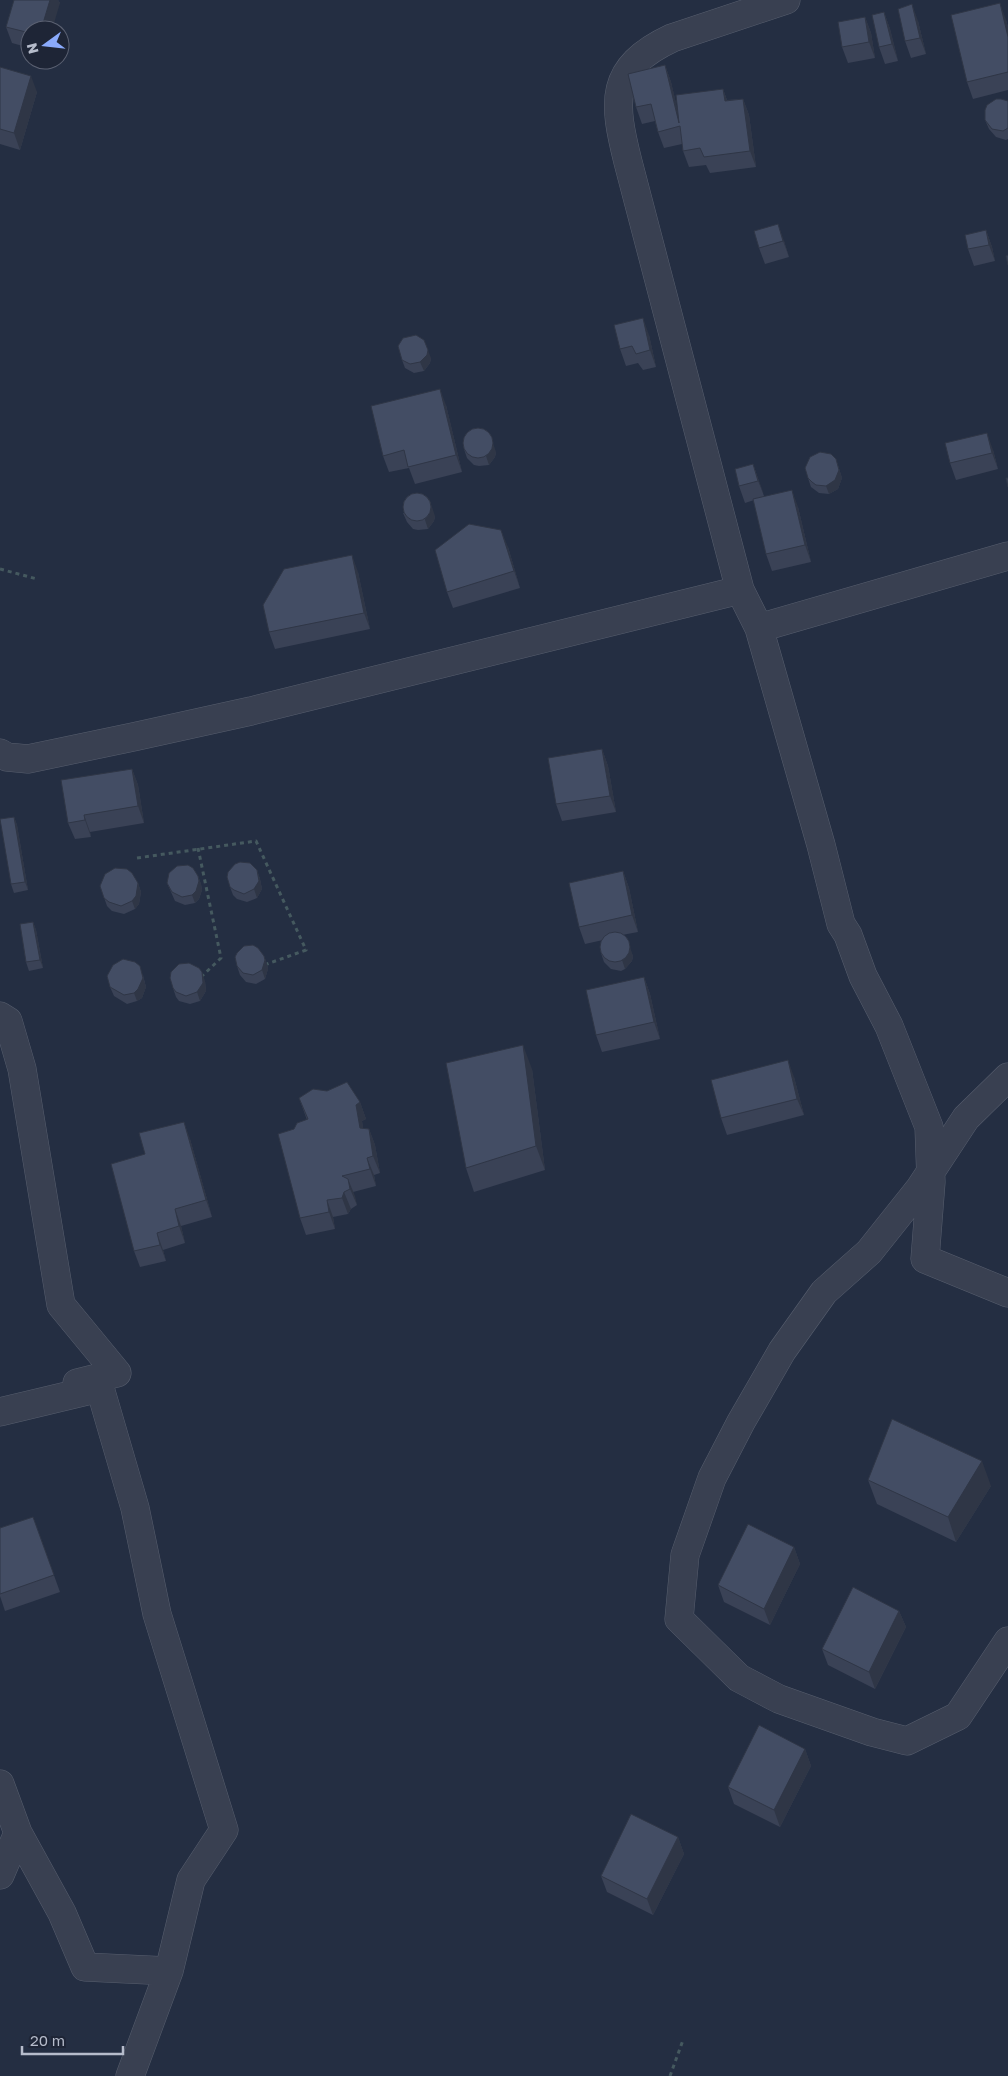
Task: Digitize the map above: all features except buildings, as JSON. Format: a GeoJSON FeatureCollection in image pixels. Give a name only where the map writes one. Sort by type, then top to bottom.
{"type":"FeatureCollection","features":[{"type":"Feature","properties":{"kind":"street"},"geometry":{"type":"LineString","coordinates":[[786,0],[672,38],[656,46],[641,57],[623,79],[617,97],[618,116],[628,162],[740,590],[759,628],[821,844],[841,924],[848,935],[863,976],[889,1026],[929,1127],[931,1171],[925,1259],[1008,1293]]}},
{"type":"Feature","properties":{"kind":"street"},"geometry":{"type":"LineString","coordinates":[[759,628],[1008,556]]}},
{"type":"Feature","properties":{"kind":"street"},"geometry":{"type":"LineString","coordinates":[[0,753],[7,757],[28,759],[187,725],[740,590]]}},
{"type":"Feature","properties":{"kind":"street"},"geometry":{"type":"LineString","coordinates":[[0,1016],[8,1021],[22,1069],[61,1305],[117,1373],[0,1401]]}},
{"type":"Feature","properties":{"kind":"street"},"geometry":{"type":"LineString","coordinates":[[1008,1077],[966,1118],[920,1188],[869,1252],[824,1292],[782,1351],[741,1422],[712,1478],[685,1555],[679,1620],[739,1678],[779,1699],[872,1732],[907,1741],[958,1716],[1008,1641]]}},
{"type":"Feature","properties":{"kind":"street"},"geometry":{"type":"LineString","coordinates":[[0,1412],[100,1388],[135,1508],[157,1614],[224,1830],[191,1880],[169,1971],[130,2076]]}},
{"type":"Feature","properties":{"kind":"street"},"geometry":{"type":"LineString","coordinates":[[0,1784],[18,1833],[62,1913],[85,1967],[169,1971]]}},
{"type":"Feature","properties":{"kind":"street"},"geometry":{"type":"LineString","coordinates":[[0,1875],[18,1833]]}},
{"type":"Feature","properties":{"kind":"path"},"geometry":{"type":"LineString","coordinates":[[0,569],[36,580]]}},
{"type":"Feature","properties":{"kind":"path"},"geometry":{"type":"LineString","coordinates":[[137,858],[198,848],[256,842],[306,950],[267,964]]}},
{"type":"Feature","properties":{"kind":"path"},"geometry":{"type":"LineString","coordinates":[[198,848],[221,958],[202,976]]}},
{"type":"Feature","properties":{"kind":"path"},"geometry":{"type":"LineString","coordinates":[[670,2076],[683,2040]]}}]}
